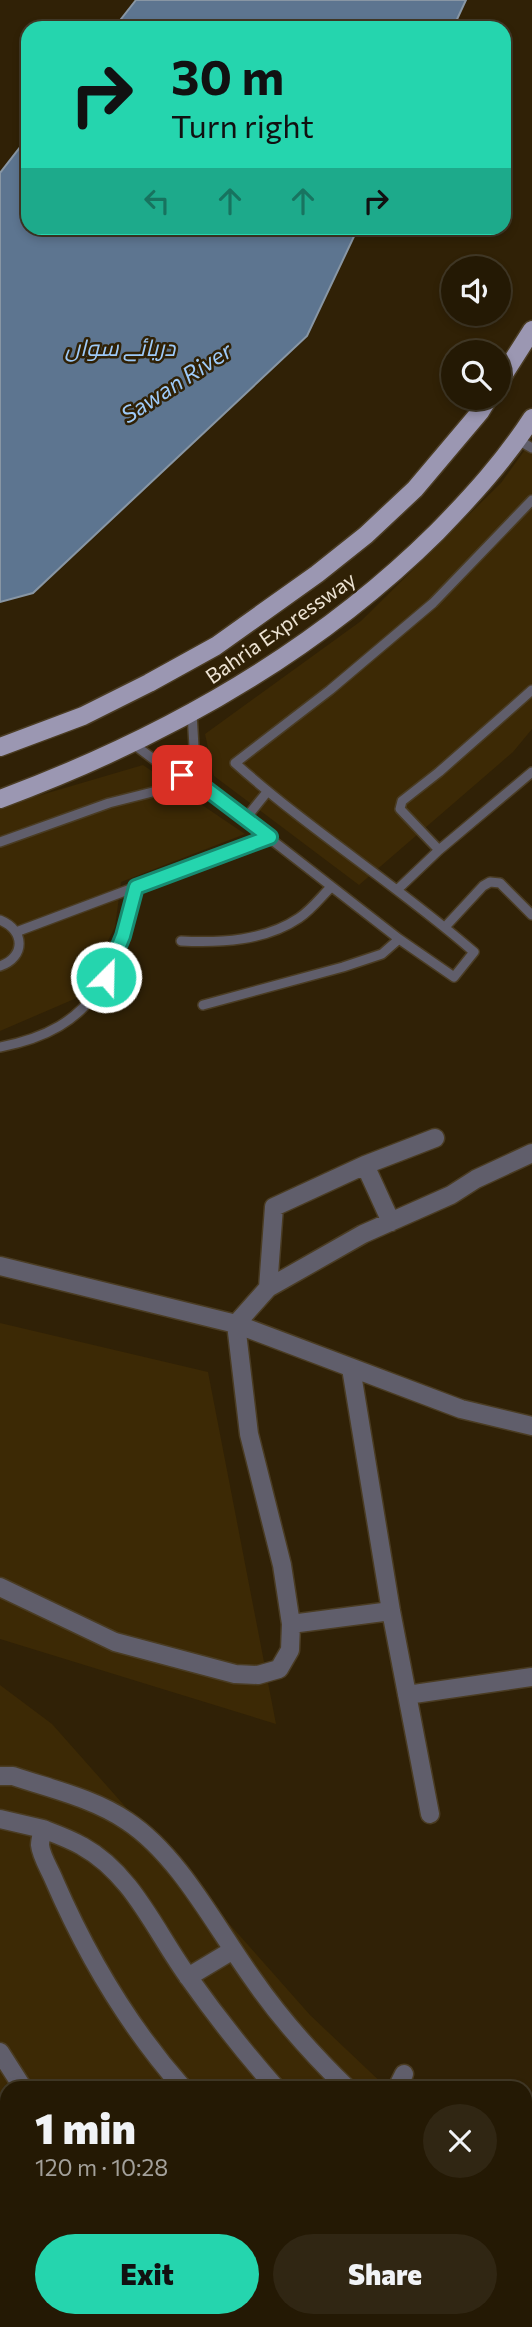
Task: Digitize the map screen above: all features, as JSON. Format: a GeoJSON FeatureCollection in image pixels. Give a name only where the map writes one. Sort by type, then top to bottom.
{"type":"FeatureCollection","features":[{"type":"Feature","properties":{"kind":"main road"},"geometry":{"type":"LineString","coordinates":[[511,363],[532,330]]}},
{"type":"Feature","properties":{"kind":"main road","name":"Bahria Expressway"},"geometry":{"type":"LineString","coordinates":[[0,747],[83,716],[216,646],[317,574],[366,535],[415,489],[481,410]]}},
{"type":"Feature","properties":{"kind":"main road","name":"Bahria Expressway"},"geometry":{"type":"LineString","coordinates":[[0,799],[84,766],[192,713],[280,660],[350,610],[405,563],[525,444],[532,418]]}},
{"type":"Feature","properties":{"kind":"street"},"geometry":{"type":"LineString","coordinates":[[268,1289],[274,1206],[365,1165],[435,1138]]}},
{"type":"Feature","properties":{"kind":"street"},"geometry":{"type":"LineString","coordinates":[[0,1587],[115,1642],[235,1674],[258,1675],[279,1669],[290,1650],[291,1624],[282,1565],[249,1434],[236,1324],[268,1289],[363,1234],[451,1195],[476,1179],[532,1153]]}},
{"type":"Feature","properties":{"kind":"street"},"geometry":{"type":"LineString","coordinates":[[365,1165],[391,1222]]}},
{"type":"Feature","properties":{"kind":"street"},"geometry":{"type":"LineString","coordinates":[[0,1266],[236,1324],[461,1409],[532,1426]]}},
{"type":"Feature","properties":{"kind":"street"},"geometry":{"type":"LineString","coordinates":[[351,1368],[391,1611],[430,1814]]}},
{"type":"Feature","properties":{"kind":"street"},"geometry":{"type":"LineString","coordinates":[[291,1624],[391,1611]]}},
{"type":"Feature","properties":{"kind":"street"},"geometry":{"type":"LineString","coordinates":[[407,1695],[532,1677]]}},
{"type":"Feature","properties":{"kind":"street"},"geometry":{"type":"LineString","coordinates":[[0,1776],[13,1776],[106,1807],[130,1823],[167,1858],[271,2003],[340,2081]]}},
{"type":"Feature","properties":{"kind":"street"},"geometry":{"type":"LineString","coordinates":[[0,1819],[43,1829],[84,1847],[107,1863],[128,1884],[188,1977],[239,2046],[270,2081]]}},
{"type":"Feature","properties":{"kind":"street"},"geometry":{"type":"LineString","coordinates":[[43,1829],[40,1847],[66,1906],[130,2020],[177,2081]]}},
{"type":"Feature","properties":{"kind":"street"},"geometry":{"type":"LineString","coordinates":[[188,1977],[233,1950]]}},
{"type":"Feature","properties":{"kind":"street"},"geometry":{"type":"LineString","coordinates":[[0,2052],[19,2081]]}},
{"type":"Feature","properties":{"kind":"lane"},"geometry":{"type":"LineString","coordinates":[[132,743],[168,770],[196,781],[399,939],[454,977],[474,952],[446,927],[267,792],[235,763],[330,690],[433,603],[532,500]]}},
{"type":"Feature","properties":{"kind":"lane"},"geometry":{"type":"LineString","coordinates":[[439,850],[400,809],[402,801],[532,690]]}},
{"type":"Feature","properties":{"kind":"lane"},"geometry":{"type":"LineString","coordinates":[[192,713],[196,781]]}},
{"type":"Feature","properties":{"kind":"lane"},"geometry":{"type":"LineString","coordinates":[[398,890],[439,850],[532,772]]}},
{"type":"Feature","properties":{"kind":"lane"},"geometry":{"type":"LineString","coordinates":[[0,842],[108,803],[196,781]]}},
{"type":"Feature","properties":{"kind":"lane"},"geometry":{"type":"LineString","coordinates":[[246,818],[267,792]]}},
{"type":"Feature","properties":{"kind":"lane"},"geometry":{"type":"LineString","coordinates":[[16,932],[270,837]]}},
{"type":"Feature","properties":{"kind":"lane"},"geometry":{"type":"LineString","coordinates":[[446,927],[483,886],[490,882],[499,883],[532,915]]}},
{"type":"Feature","properties":{"kind":"lane"},"geometry":{"type":"LineString","coordinates":[[0,1047],[28,1040],[60,1027],[76,1015],[99,989],[113,964],[136,887]]}},
{"type":"Feature","properties":{"kind":"lane"},"geometry":{"type":"LineString","coordinates":[[181,941],[227,941],[278,929],[301,917],[331,887]]}},
{"type":"Feature","properties":{"kind":"lane"},"geometry":{"type":"LineString","coordinates":[[0,920],[12,926],[19,936],[19,949],[13,960],[0,966]]}},
{"type":"Feature","properties":{"kind":"lane"},"geometry":{"type":"LineString","coordinates":[[203,1005],[356,963],[382,954],[399,939]]}},
{"type":"Feature","properties":{"kind":"shaded area"},"geometry":{"type":"Polygon","coordinates":[[[532,440],[532,729],[513,752],[359,885],[214,776],[205,734],[361,621],[501,483],[532,440]]]}},
{"type":"Feature","properties":{"kind":"shaded area"},"geometry":{"type":"Polygon","coordinates":[[[143,765],[245,834],[121,882],[115,927],[79,997],[0,1031],[0,807],[143,765]]]}},
{"type":"Feature","properties":{"kind":"shaded area"},"geometry":{"type":"Polygon","coordinates":[[[0,1323],[208,1372],[276,1724],[0,1639],[0,1323]]]}},
{"type":"Feature","properties":{"kind":"shaded area"},"geometry":{"type":"Polygon","coordinates":[[[0,1685],[52,1724],[310,2015],[380,2081],[0,2081],[0,1685]]]}},
{"type":"Feature","properties":{"kind":"water"},"geometry":{"type":"Polygon","coordinates":[[[136,0],[466,0],[456,21],[120,21],[136,0]]]}},
{"type":"Feature","properties":{"kind":"water","name":"دریائے سواں"},"geometry":{"type":"Polygon","coordinates":[[[21,146],[21,235],[355,235],[307,336],[33,593],[0,602],[0,173],[21,146]]]}},
{"type":"Feature","properties":{"kind":"route"},"geometry":{"type":"LineString","coordinates":[[106,977],[123,936],[136,887],[270,837],[196,781],[182,775]]}},
{"type":"Feature","properties":{"kind":"water label","name":"Sawan River"},"geometry":{"type":"Point","coordinates":[176,382]}}]}
